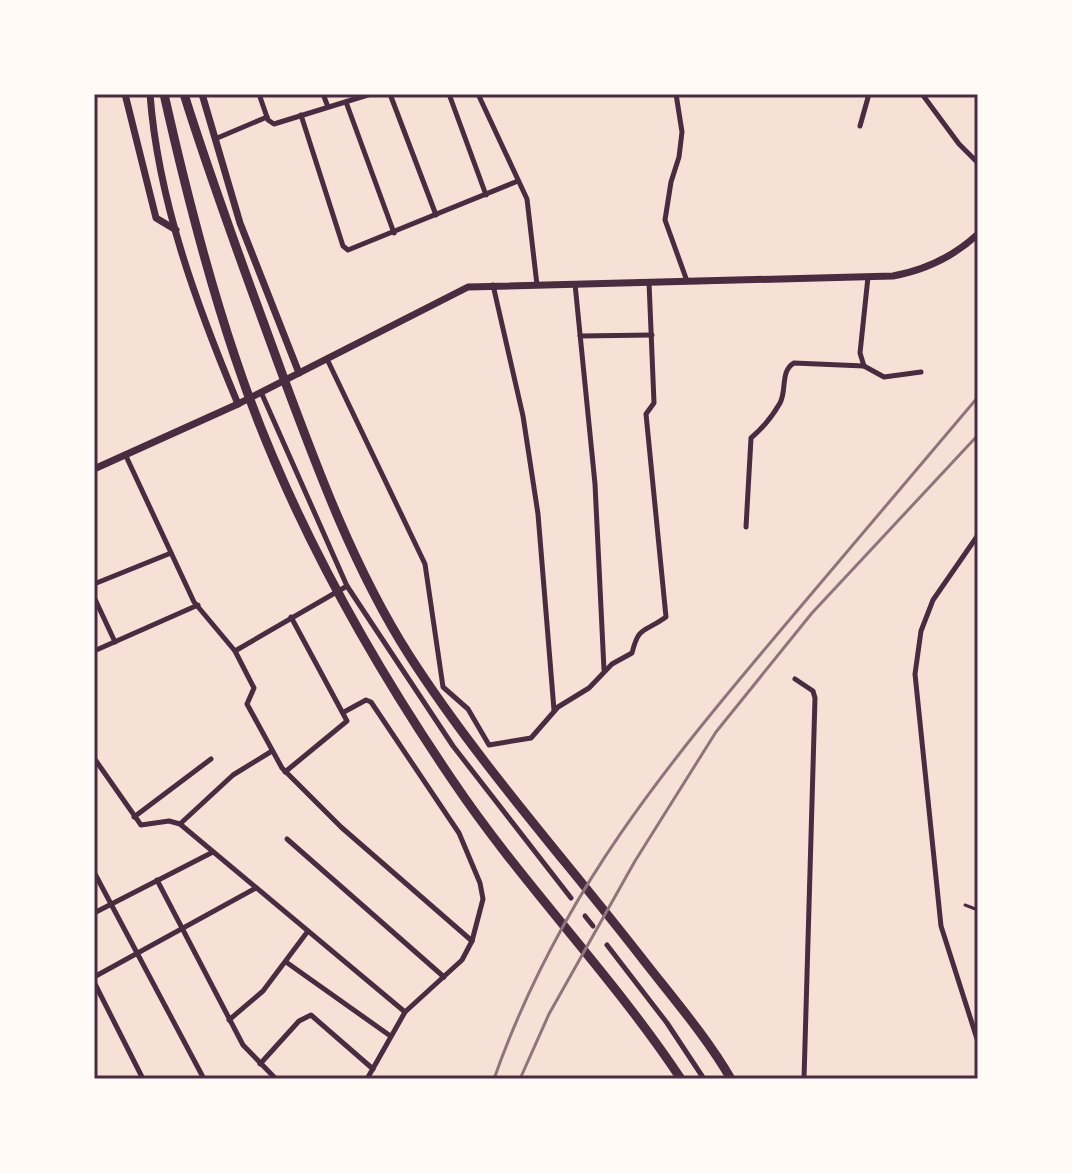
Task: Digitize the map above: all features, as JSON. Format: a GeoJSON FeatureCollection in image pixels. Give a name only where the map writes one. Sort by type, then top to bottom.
{"type":"FeatureCollection","features":[{"type":"Feature","properties":{"kind":"highway"},"geometry":{"type":"LineString","coordinates":[[153,94],[171,126]]}},
{"type":"Feature","properties":{"kind":"highway"},"geometry":{"type":"LineString","coordinates":[[164,94],[189,205],[235,360],[293,505],[346,608],[454,783],[681,1079]]}},
{"type":"Feature","properties":{"kind":"highway"},"geometry":{"type":"LineString","coordinates":[[184,94],[215,193],[332,503],[410,655],[476,747],[697,1028],[731,1079]]}},
{"type":"Feature","properties":{"kind":"street"},"geometry":{"type":"LineString","coordinates":[[125,94],[156,218],[176,230]]}},
{"type":"Feature","properties":{"kind":"street"},"geometry":{"type":"LineString","coordinates":[[153,94],[158,156],[176,230],[188,271],[238,404]]}},
{"type":"Feature","properties":{"kind":"street"},"geometry":{"type":"LineString","coordinates":[[202,94],[240,223],[299,373]]}},
{"type":"Feature","properties":{"kind":"street"},"geometry":{"type":"LineString","coordinates":[[259,94],[267,117],[274,124],[371,94]]}},
{"type":"Feature","properties":{"kind":"street"},"geometry":{"type":"LineString","coordinates":[[323,94],[328,107]]}},
{"type":"Feature","properties":{"kind":"street"},"geometry":{"type":"LineString","coordinates":[[390,94],[436,215]]}},
{"type":"Feature","properties":{"kind":"street"},"geometry":{"type":"LineString","coordinates":[[449,94],[486,195]]}},
{"type":"Feature","properties":{"kind":"street"},"geometry":{"type":"LineString","coordinates":[[478,94],[527,199],[537,285]]}},
{"type":"Feature","properties":{"kind":"street"},"geometry":{"type":"LineString","coordinates":[[676,94],[682,132],[665,220],[687,281]]}},
{"type":"Feature","properties":{"kind":"street"},"geometry":{"type":"LineString","coordinates":[[860,126],[869,94]]}},
{"type":"Feature","properties":{"kind":"street"},"geometry":{"type":"LineString","coordinates":[[922,94],[959,144],[978,163]]}},
{"type":"Feature","properties":{"kind":"street"},"geometry":{"type":"LineString","coordinates":[[346,102],[394,233]]}},
{"type":"Feature","properties":{"kind":"street"},"geometry":{"type":"LineString","coordinates":[[301,115],[345,248],[352,250],[518,181]]}},
{"type":"Feature","properties":{"kind":"street"},"geometry":{"type":"LineString","coordinates":[[215,139],[267,117]]}},
{"type":"Feature","properties":{"kind":"street"},"geometry":{"type":"LineString","coordinates":[[94,469],[238,404],[468,287],[868,277],[921,271],[946,258],[978,234]]}},
{"type":"Feature","properties":{"kind":"street"},"geometry":{"type":"LineString","coordinates":[[864,366],[860,353],[868,277]]}},
{"type":"Feature","properties":{"kind":"street"},"geometry":{"type":"LineString","coordinates":[[327,359],[425,564],[443,687],[468,709],[489,745],[531,738],[554,711],[589,688],[604,671],[632,653],[633,638],[639,631],[666,615],[646,414],[654,403],[649,282]]}},
{"type":"Feature","properties":{"kind":"street"},"geometry":{"type":"LineString","coordinates":[[493,284],[523,416],[538,514],[554,711]]}},
{"type":"Feature","properties":{"kind":"street"},"geometry":{"type":"LineString","coordinates":[[575,284],[595,484],[604,671]]}},
{"type":"Feature","properties":{"kind":"street"},"geometry":{"type":"LineString","coordinates":[[580,336],[652,335]]}},
{"type":"Feature","properties":{"kind":"street"},"geometry":{"type":"LineString","coordinates":[[746,527],[751,438],[763,429],[780,403],[787,369],[794,363],[864,366],[884,377],[921,372]]}},
{"type":"Feature","properties":{"kind":"street"},"geometry":{"type":"LineString","coordinates":[[261,392],[347,586],[453,746],[571,898]]}},
{"type":"Feature","properties":{"kind":"street"},"geometry":{"type":"LineString","coordinates":[[125,454],[198,605],[235,651],[255,690],[247,704],[285,772],[341,827],[472,941]]}},
{"type":"Feature","properties":{"kind":"street"},"geometry":{"type":"LineString","coordinates":[[978,535],[933,600],[921,631],[915,674],[941,926],[978,1042]]}},
{"type":"Feature","properties":{"kind":"street"},"geometry":{"type":"LineString","coordinates":[[94,584],[171,553]]}},
{"type":"Feature","properties":{"kind":"street"},"geometry":{"type":"LineString","coordinates":[[235,651],[347,586]]}},
{"type":"Feature","properties":{"kind":"street"},"geometry":{"type":"LineString","coordinates":[[94,597],[115,642]]}},
{"type":"Feature","properties":{"kind":"street"},"geometry":{"type":"LineString","coordinates":[[94,651],[198,605]]}},
{"type":"Feature","properties":{"kind":"street"},"geometry":{"type":"LineString","coordinates":[[285,772],[347,721],[291,617]]}},
{"type":"Feature","properties":{"kind":"street"},"geometry":{"type":"LineString","coordinates":[[795,679],[813,691],[815,698],[804,1079]]}},
{"type":"Feature","properties":{"kind":"street"},"geometry":{"type":"LineString","coordinates":[[344,712],[366,700],[371,702],[459,833],[483,894],[472,941],[462,960],[405,1012],[389,1035],[367,1079]]}},
{"type":"Feature","properties":{"kind":"street"},"geometry":{"type":"LineString","coordinates":[[180,824],[233,775],[272,751]]}},
{"type":"Feature","properties":{"kind":"street"},"geometry":{"type":"LineString","coordinates":[[94,758],[143,827],[169,821],[180,824],[405,1012]]}},
{"type":"Feature","properties":{"kind":"street"},"geometry":{"type":"LineString","coordinates":[[134,817],[211,759]]}},
{"type":"Feature","properties":{"kind":"street"},"geometry":{"type":"LineString","coordinates":[[287,839],[444,977]]}},
{"type":"Feature","properties":{"kind":"street"},"geometry":{"type":"LineString","coordinates":[[94,913],[213,852]]}},
{"type":"Feature","properties":{"kind":"street"},"geometry":{"type":"LineString","coordinates":[[94,872],[204,1079]]}},
{"type":"Feature","properties":{"kind":"street"},"geometry":{"type":"LineString","coordinates":[[157,880],[243,1045],[276,1079]]}},
{"type":"Feature","properties":{"kind":"street"},"geometry":{"type":"LineString","coordinates":[[143,1079],[94,979],[256,888]]}},
{"type":"Feature","properties":{"kind":"street"},"geometry":{"type":"LineString","coordinates":[[585,916],[593,926]]}},
{"type":"Feature","properties":{"kind":"street"},"geometry":{"type":"LineString","coordinates":[[229,1020],[263,991],[308,931]]}},
{"type":"Feature","properties":{"kind":"street"},"geometry":{"type":"LineString","coordinates":[[607,945],[667,1023],[704,1079]]}},
{"type":"Feature","properties":{"kind":"street"},"geometry":{"type":"LineString","coordinates":[[286,962],[389,1035]]}},
{"type":"Feature","properties":{"kind":"street"},"geometry":{"type":"LineString","coordinates":[[260,1064],[299,1021],[311,1015],[373,1069]]}},
{"type":"Feature","properties":{"kind":"lane"},"geometry":{"type":"LineString","coordinates":[[965,905],[978,910]]}},
{"type":"Feature","properties":{"kind":"railway"},"geometry":{"type":"LineString","coordinates":[[494,1079],[521,1009],[553,945],[625,827],[709,716],[978,397]]}},
{"type":"Feature","properties":{"kind":"railway"},"geometry":{"type":"LineString","coordinates":[[520,1079],[549,1014],[635,861],[716,732],[812,613],[978,435]]}}]}
